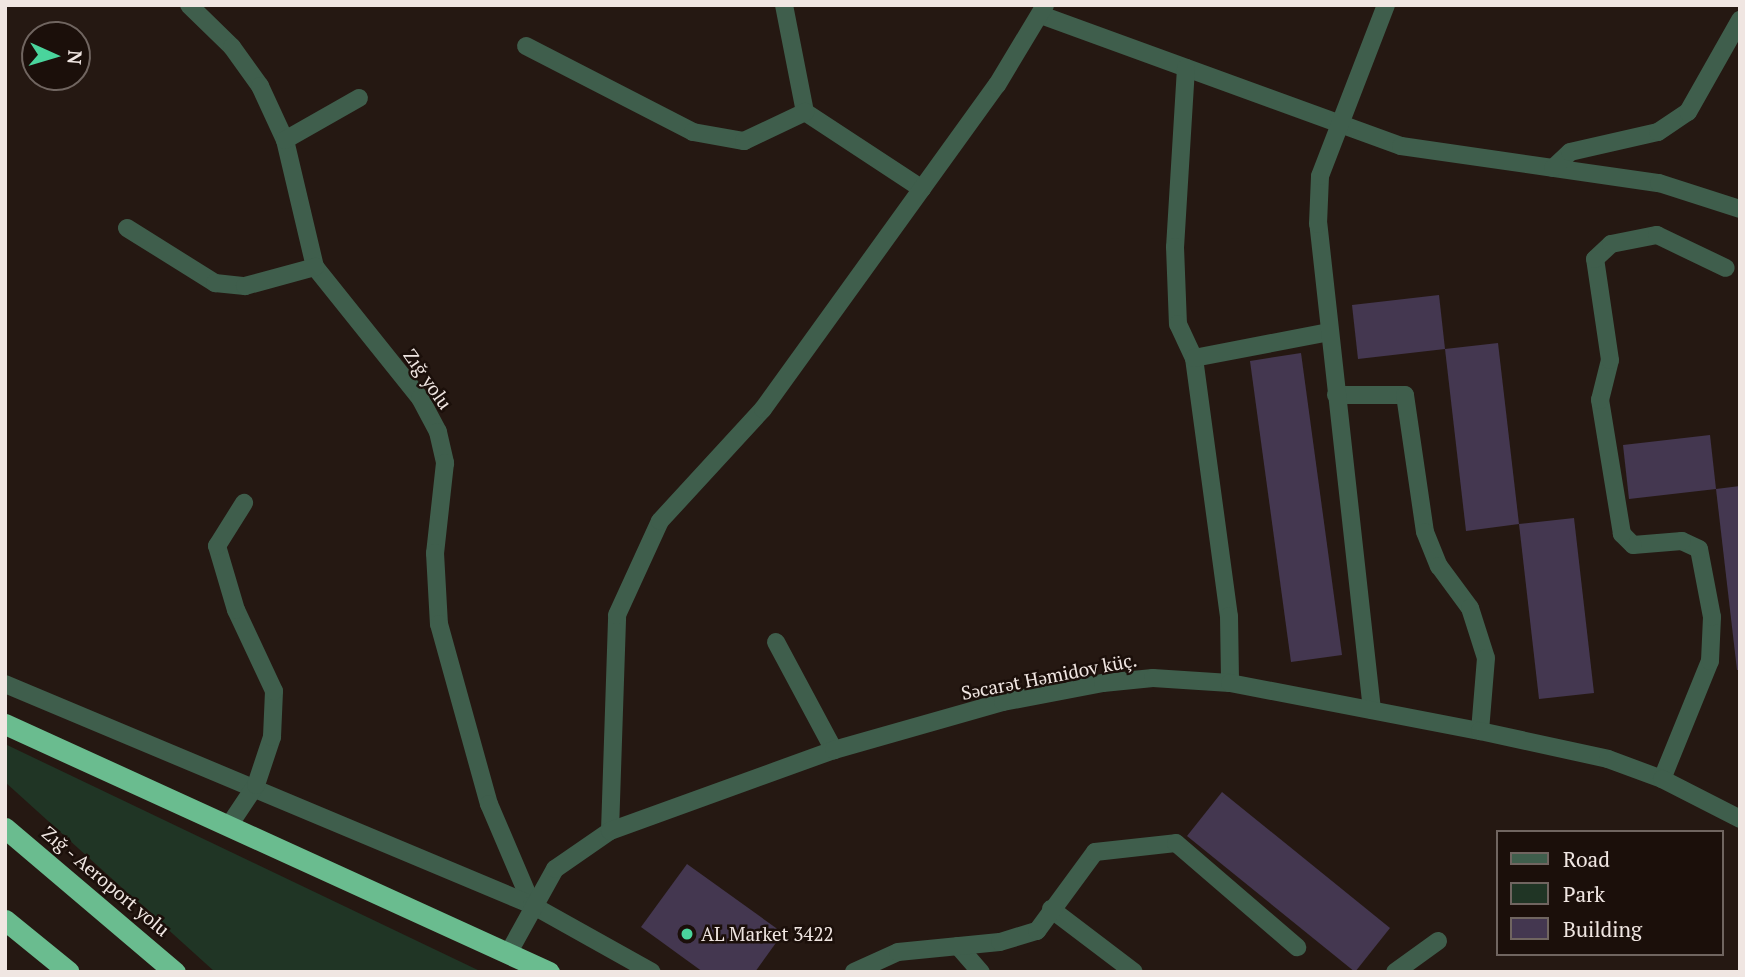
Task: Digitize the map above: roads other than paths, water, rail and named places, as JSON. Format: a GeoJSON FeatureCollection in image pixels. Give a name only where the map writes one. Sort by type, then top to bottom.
{"type":"FeatureCollection","features":[{"type":"Feature","properties":{"kind":"highway"},"geometry":{"type":"LineString","coordinates":[[5,724],[230,824],[549,972]]}},
{"type":"Feature","properties":{"kind":"highway","name":"Zığ - Aeroport yolu"},"geometry":{"type":"LineString","coordinates":[[5,828],[175,972]]}},
{"type":"Feature","properties":{"kind":"highway"},"geometry":{"type":"LineString","coordinates":[[5,920],[69,972]]}},
{"type":"Feature","properties":{"kind":"street","name":"Zığ yolu"},"geometry":{"type":"LineString","coordinates":[[189,5],[232,47],[260,86],[285,140],[315,267],[420,398],[438,432],[445,463],[435,552],[439,624],[489,804],[532,905]]}},
{"type":"Feature","properties":{"kind":"street"},"geometry":{"type":"LineString","coordinates":[[784,5],[806,113],[922,189]]}},
{"type":"Feature","properties":{"kind":"street"},"geometry":{"type":"LineString","coordinates":[[1372,710],[1329,332],[1319,200],[1320,176],[1386,5]]}},
{"type":"Feature","properties":{"kind":"street"},"geometry":{"type":"LineString","coordinates":[[610,831],[617,615],[632,576],[660,522],[762,409],[922,189],[1043,10],[1186,68],[1401,146],[1659,183],[1740,209]]}},
{"type":"Feature","properties":{"kind":"street"},"geometry":{"type":"LineString","coordinates":[[1553,168],[1570,152],[1658,132],[1688,112],[1740,20]]}},
{"type":"Feature","properties":{"kind":"street"},"geometry":{"type":"LineString","coordinates":[[526,46],[693,132],[744,141],[806,113]]}},
{"type":"Feature","properties":{"kind":"street"},"geometry":{"type":"LineString","coordinates":[[1186,68],[1176,273],[1178,324],[1194,358],[1229,616],[1230,683]]}},
{"type":"Feature","properties":{"kind":"street"},"geometry":{"type":"LineString","coordinates":[[285,140],[359,98]]}},
{"type":"Feature","properties":{"kind":"street"},"geometry":{"type":"LineString","coordinates":[[127,228],[215,282],[245,286],[315,267]]}},
{"type":"Feature","properties":{"kind":"street"},"geometry":{"type":"LineString","coordinates":[[1662,779],[1710,661],[1712,617],[1699,549],[1682,541],[1633,545],[1622,534],[1601,400],[1610,360],[1595,258],[1611,244],[1657,235],[1726,268]]}},
{"type":"Feature","properties":{"kind":"street"},"geometry":{"type":"LineString","coordinates":[[1194,358],[1329,332]]}},
{"type":"Feature","properties":{"kind":"street"},"geometry":{"type":"LineString","coordinates":[[1336,395],[1405,395],[1425,532],[1439,566],[1470,608],[1486,658],[1480,731]]}},
{"type":"Feature","properties":{"kind":"street"},"geometry":{"type":"LineString","coordinates":[[230,824],[256,785],[272,737],[274,691],[236,610],[217,546],[244,503]]}},
{"type":"Feature","properties":{"kind":"street"},"geometry":{"type":"LineString","coordinates":[[776,642],[834,750]]}},
{"type":"Feature","properties":{"kind":"street","name":"Səcarət Həmidov küç."},"geometry":{"type":"LineString","coordinates":[[509,952],[532,905],[555,869],[610,831],[834,750],[1003,702],[1103,683],[1153,678],[1230,683],[1480,731],[1608,759],[1662,779],[1740,819]]}},
{"type":"Feature","properties":{"kind":"street"},"geometry":{"type":"LineString","coordinates":[[5,684],[256,785],[532,905],[652,972]]}},
{"type":"Feature","properties":{"kind":"street"},"geometry":{"type":"LineString","coordinates":[[854,972],[898,951],[1000,942],[1037,931],[1095,852],[1176,843],[1297,947]]}},
{"type":"Feature","properties":{"kind":"street"},"geometry":{"type":"LineString","coordinates":[[1051,909],[1134,972]]}},
{"type":"Feature","properties":{"kind":"street"},"geometry":{"type":"LineString","coordinates":[[1395,972],[1438,941]]}},
{"type":"Feature","properties":{"kind":"street"},"geometry":{"type":"LineString","coordinates":[[958,946],[981,972]]}},
{"type":"Feature","properties":{"kind":"place","name":"AL Market 3422"},"geometry":{"type":"Point","coordinates":[687,934]}}]}
